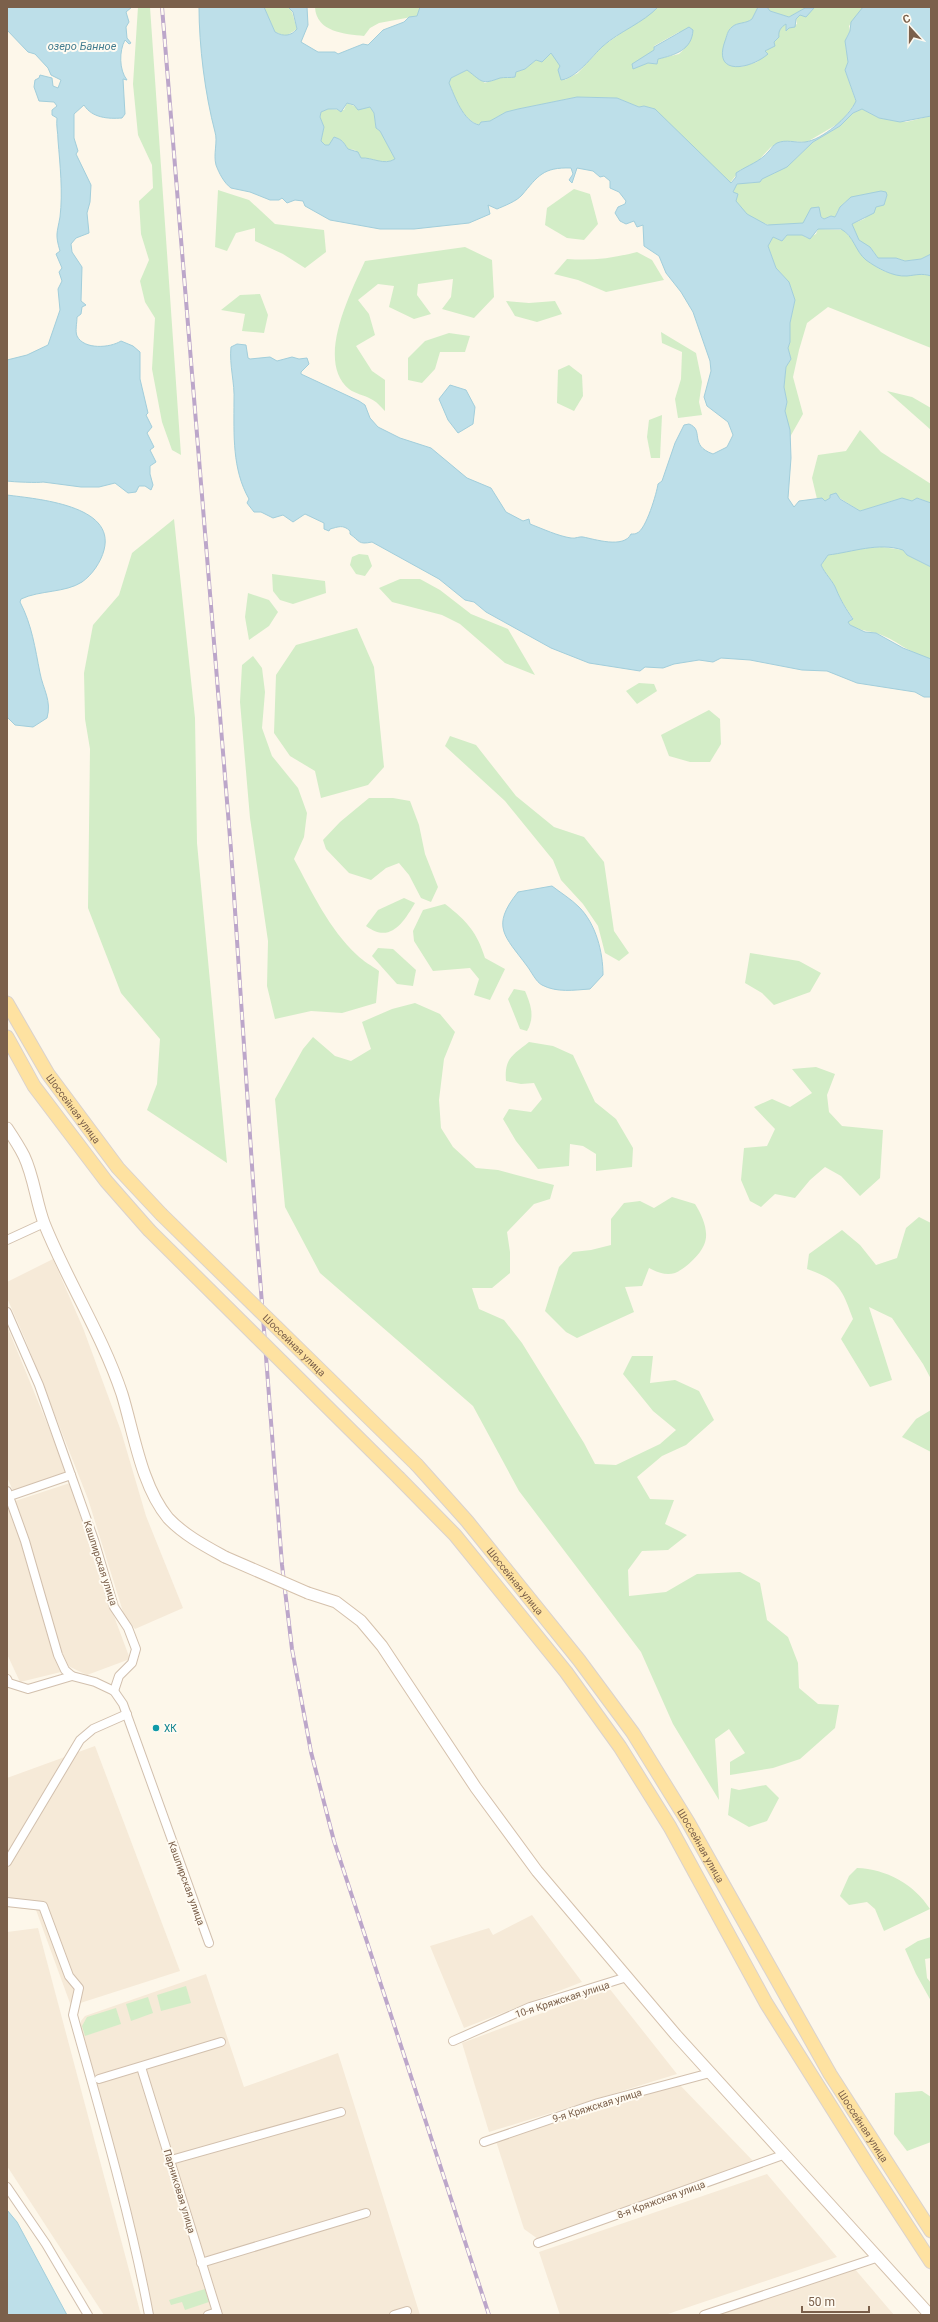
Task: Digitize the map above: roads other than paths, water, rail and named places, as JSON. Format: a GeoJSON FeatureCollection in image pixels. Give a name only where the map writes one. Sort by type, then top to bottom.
{"type":"FeatureCollection","features":[{"type":"Feature","properties":{"kind":"main road","name":"Шоссейная улица"},"geometry":{"type":"LineString","coordinates":[[7,1003],[53,1080],[118,1168],[161,1214],[417,1465],[467,1521],[579,1660],[632,1733],[688,1822],[830,2074],[931,2231]]}},
{"type":"Feature","properties":{"kind":"main road","name":"Шоссейная улица"},"geometry":{"type":"LineString","coordinates":[[7,1037],[34,1086],[106,1181],[149,1230],[455,1535],[566,1672],[620,1747],[670,1827],[766,2003],[869,2168],[931,2262]]}},
{"type":"Feature","properties":{"kind":"main road"},"geometry":{"type":"LineString","coordinates":[[7,1128],[24,1157],[44,1223],[99,1336],[122,1394],[138,1454],[153,1492],[168,1517],[184,1532],[202,1545],[225,1557],[308,1593],[336,1602],[361,1621],[378,1641],[480,1794],[537,1871],[710,2073],[783,2155],[879,2257],[930,2315]]}},
{"type":"Feature","properties":{"kind":"street"},"geometry":{"type":"LineString","coordinates":[[7,1240],[44,1223]]}},
{"type":"Feature","properties":{"kind":"street","name":"Кашпирская улица"},"geometry":{"type":"LineString","coordinates":[[7,1312],[39,1385],[94,1540],[114,1607],[128,1628],[136,1649],[132,1663],[119,1676],[114,1691],[127,1714],[209,1943]]}},
{"type":"Feature","properties":{"kind":"street"},"geometry":{"type":"LineString","coordinates":[[71,1475],[8,1495],[25,1541],[58,1655],[65,1670],[72,1676],[95,1682],[114,1691]]}},
{"type":"Feature","properties":{"kind":"street"},"geometry":{"type":"LineString","coordinates":[[7,1678],[9,1683],[28,1689],[72,1676]]}},
{"type":"Feature","properties":{"kind":"street"},"geometry":{"type":"LineString","coordinates":[[7,1862],[80,1740],[93,1729],[127,1714]]}},
{"type":"Feature","properties":{"kind":"street"},"geometry":{"type":"LineString","coordinates":[[7,1902],[43,1906],[69,1976],[79,1988],[73,2015],[121,2185],[138,2256],[149,2315]]}},
{"type":"Feature","properties":{"kind":"street","name":"10-я Кряжская улица"},"geometry":{"type":"LineString","coordinates":[[453,2041],[530,2007],[627,1977]]}},
{"type":"Feature","properties":{"kind":"street"},"geometry":{"type":"LineString","coordinates":[[99,2079],[221,2042]]}},
{"type":"Feature","properties":{"kind":"street","name":"Парниковая улица"},"geometry":{"type":"LineString","coordinates":[[141,2067],[171,2160],[217,2314]]}},
{"type":"Feature","properties":{"kind":"street","name":"9-я Кряжская улица"},"geometry":{"type":"LineString","coordinates":[[484,2142],[598,2103],[710,2073]]}},
{"type":"Feature","properties":{"kind":"street"},"geometry":{"type":"LineString","coordinates":[[171,2160],[341,2112]]}},
{"type":"Feature","properties":{"kind":"street","name":"8-я Кряжская улица"},"geometry":{"type":"LineString","coordinates":[[538,2243],[783,2155]]}},
{"type":"Feature","properties":{"kind":"street"},"geometry":{"type":"LineString","coordinates":[[7,2187],[46,2244],[88,2315]]}},
{"type":"Feature","properties":{"kind":"street"},"geometry":{"type":"LineString","coordinates":[[201,2263],[366,2212]]}},
{"type":"Feature","properties":{"kind":"street"},"geometry":{"type":"LineString","coordinates":[[704,2315],[879,2257]]}},
{"type":"Feature","properties":{"kind":"street"},"geometry":{"type":"LineString","coordinates":[[394,2315],[407,2311]]}},
{"type":"Feature","properties":{"kind":"street"},"geometry":{"type":"LineString","coordinates":[[208,2315],[217,2314]]}},
{"type":"Feature","properties":{"kind":"water","name":"озеро Банное"},"geometry":{"type":"Polygon","coordinates":[[[7,7],[132,7],[126,12],[129,22],[126,27],[127,38],[131,43],[129,44],[125,40],[121,55],[122,71],[127,80],[123,79],[125,114],[122,118],[101,117],[91,113],[84,105],[74,114],[74,138],[78,151],[76,154],[91,185],[90,202],[87,213],[89,233],[76,238],[71,244],[72,252],[82,267],[81,301],[86,305],[82,307],[81,314],[77,317],[76,334],[80,341],[91,346],[104,346],[121,341],[133,346],[140,352],[140,379],[148,413],[146,415],[152,427],[147,433],[154,447],[150,450],[156,462],[150,466],[150,474],[153,485],[151,490],[145,486],[139,486],[136,492],[128,493],[115,483],[99,487],[81,487],[43,482],[7,481],[7,360],[27,355],[48,345],[60,310],[58,289],[62,281],[59,272],[62,268],[56,254],[60,251],[57,241],[57,234],[61,208],[61,188],[57,118],[52,115],[52,110],[57,106],[54,102],[39,101],[34,87],[35,80],[39,78],[40,75],[52,78],[53,86],[58,88],[61,80],[51,75],[48,68],[35,54],[28,52],[7,30],[7,7]]]}},
{"type":"Feature","properties":{"kind":"water"},"geometry":{"type":"Polygon","coordinates":[[[199,7],[264,7],[275,32],[281,35],[287,35],[297,29],[293,12],[288,7],[307,7],[308,25],[301,42],[318,52],[335,52],[338,54],[363,44],[368,45],[383,30],[404,22],[409,17],[417,16],[420,7],[658,7],[645,18],[603,46],[584,66],[567,78],[561,80],[558,70],[560,66],[551,53],[542,62],[536,60],[525,69],[516,72],[515,77],[485,82],[479,80],[467,70],[451,78],[449,83],[464,114],[473,123],[479,125],[481,122],[490,121],[506,112],[577,97],[617,98],[639,107],[644,106],[655,109],[731,183],[736,177],[736,173],[762,158],[776,144],[784,141],[805,142],[812,140],[834,127],[847,114],[856,101],[845,70],[848,62],[845,41],[850,31],[851,22],[863,7],[931,7],[931,116],[900,122],[879,118],[862,109],[853,113],[840,126],[813,142],[787,167],[762,179],[760,182],[737,184],[733,192],[738,194],[736,201],[747,214],[767,225],[803,223],[811,208],[819,207],[821,217],[824,219],[831,216],[835,217],[840,207],[851,197],[881,191],[886,192],[887,195],[884,205],[876,207],[874,213],[852,224],[859,240],[870,247],[878,258],[896,258],[905,261],[921,259],[931,254],[931,276],[922,274],[902,276],[885,271],[866,260],[849,236],[841,229],[818,229],[810,239],[802,235],[787,235],[782,241],[773,237],[768,246],[776,268],[789,282],[795,300],[790,323],[790,342],[788,348],[791,359],[786,367],[784,387],[787,402],[785,411],[790,430],[791,458],[788,498],[794,507],[799,501],[822,498],[825,501],[830,498],[830,495],[836,493],[840,499],[860,511],[902,498],[912,501],[917,498],[931,503],[931,567],[907,555],[903,550],[884,547],[866,548],[828,555],[821,565],[853,619],[848,622],[850,625],[865,632],[876,633],[903,648],[931,659],[931,697],[924,697],[915,692],[857,683],[827,671],[802,670],[750,660],[721,658],[713,662],[699,660],[674,664],[663,668],[645,667],[640,671],[589,663],[551,648],[486,612],[474,602],[465,600],[439,579],[372,542],[360,542],[350,534],[350,531],[345,527],[330,529],[329,531],[324,529],[324,523],[305,514],[293,522],[283,515],[273,518],[261,512],[254,512],[247,503],[249,499],[239,476],[235,452],[234,394],[231,367],[231,347],[237,344],[246,345],[248,358],[250,359],[270,357],[277,361],[292,357],[299,359],[307,358],[309,364],[301,372],[301,374],[365,405],[370,418],[378,427],[400,438],[431,448],[467,478],[491,488],[506,512],[523,521],[529,519],[530,524],[571,538],[582,537],[616,542],[627,539],[631,534],[636,534],[640,530],[647,518],[658,484],[662,481],[675,443],[684,425],[689,424],[694,427],[701,446],[713,454],[727,447],[733,435],[728,422],[707,406],[704,397],[711,371],[710,361],[693,312],[681,292],[666,273],[659,256],[644,246],[643,225],[637,227],[634,221],[626,224],[620,221],[615,213],[618,207],[625,204],[626,201],[619,192],[610,188],[610,181],[604,176],[600,177],[593,171],[577,168],[572,183],[569,180],[573,174],[571,168],[554,169],[547,171],[537,178],[517,199],[497,209],[488,205],[490,214],[469,223],[414,229],[380,229],[330,220],[305,206],[303,201],[295,200],[287,203],[282,198],[279,200],[270,200],[250,192],[231,188],[222,178],[216,165],[216,136],[211,117],[201,54],[199,7]],[[347,103],[341,112],[337,109],[328,109],[321,112],[320,117],[324,127],[321,141],[325,145],[329,145],[334,137],[337,138],[348,149],[358,152],[361,158],[387,162],[395,159],[380,131],[376,128],[374,113],[370,107],[358,110],[354,105],[347,103]]]}},
{"type":"Feature","properties":{"kind":"water"},"geometry":{"type":"Polygon","coordinates":[[[758,7],[767,7],[770,11],[789,17],[805,8],[814,8],[806,17],[800,15],[796,19],[795,27],[789,28],[786,31],[786,24],[783,26],[779,31],[779,37],[774,42],[775,46],[765,51],[768,54],[761,59],[743,66],[735,67],[728,65],[724,60],[722,53],[728,32],[734,25],[747,22],[752,19],[758,7]]]}},
{"type":"Feature","properties":{"kind":"water"},"geometry":{"type":"Polygon","coordinates":[[[689,27],[693,30],[692,37],[690,42],[682,50],[670,56],[658,59],[657,64],[648,63],[633,69],[632,64],[654,50],[654,47],[689,27]]]}},
{"type":"Feature","properties":{"kind":"water"},"geometry":{"type":"Polygon","coordinates":[[[450,385],[466,390],[475,407],[473,424],[458,433],[448,420],[439,399],[450,385]]]}},
{"type":"Feature","properties":{"kind":"water"},"geometry":{"type":"Polygon","coordinates":[[[7,495],[54,502],[71,507],[86,514],[98,523],[105,535],[104,550],[101,559],[93,572],[86,579],[75,586],[36,594],[21,599],[20,602],[33,637],[41,679],[48,701],[47,718],[33,727],[15,725],[7,717],[7,495]]]}},
{"type":"Feature","properties":{"kind":"water"},"geometry":{"type":"Polygon","coordinates":[[[552,886],[579,907],[585,914],[594,930],[602,957],[603,975],[590,989],[560,990],[548,988],[540,984],[512,947],[504,931],[504,914],[518,892],[552,886]]]}},
{"type":"Feature","properties":{"kind":"water"},"geometry":{"type":"Polygon","coordinates":[[[7,2210],[17,2222],[67,2315],[7,2315],[7,2210]]]}},
{"type":"Feature","properties":{"kind":"railway"},"geometry":{"type":"LineString","coordinates":[[162,7],[231,850],[256,1226],[282,1565],[292,1649],[311,1752],[334,1841],[489,2315]]}},
{"type":"Feature","properties":{"kind":"place","name":"ХК"},"geometry":{"type":"Point","coordinates":[156,1728]}}]}
